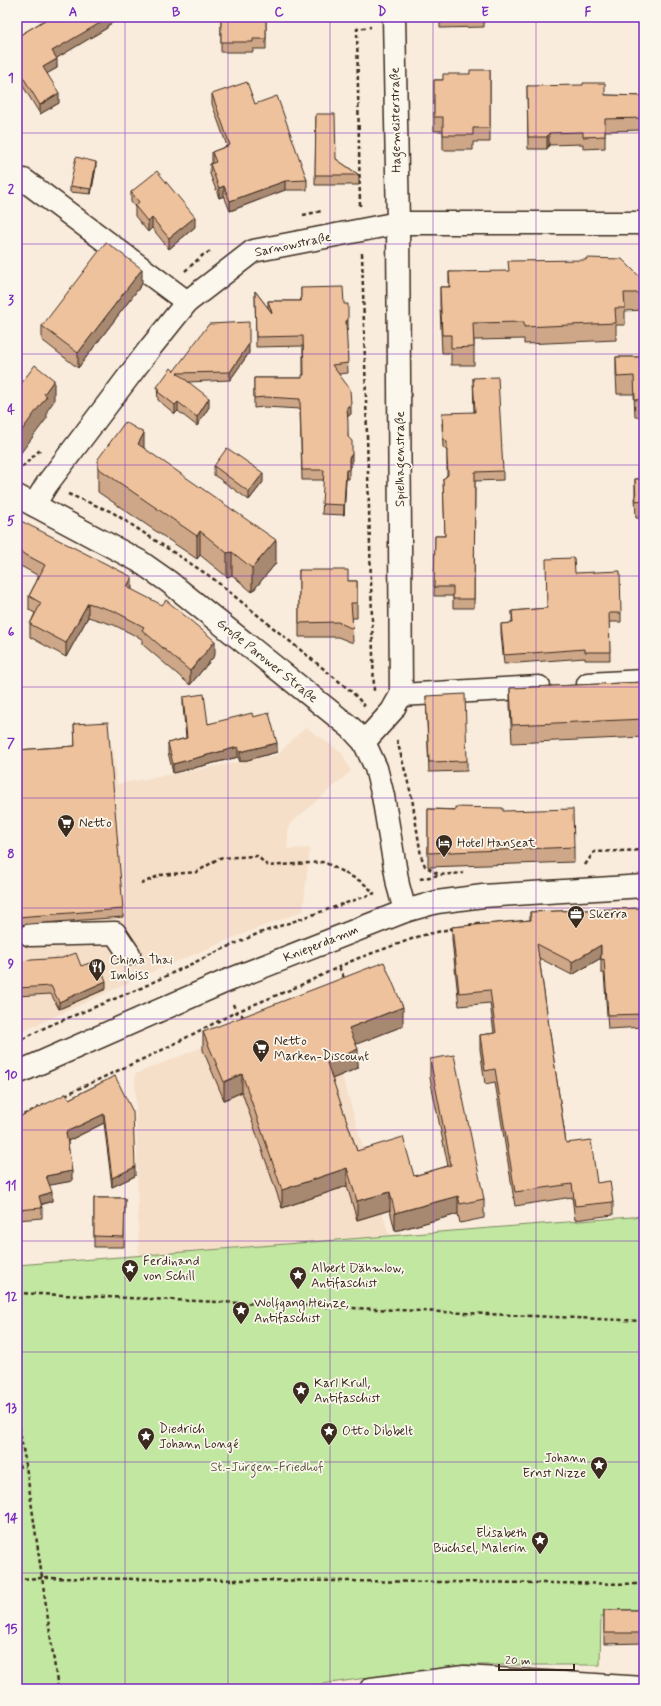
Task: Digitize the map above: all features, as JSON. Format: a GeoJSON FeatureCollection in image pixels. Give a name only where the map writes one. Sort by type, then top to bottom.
{"type":"FeatureCollection","features":[{"type":"Feature","properties":{"kind":"street","name":"Hagemeisterstraße"},"geometry":{"type":"LineString","coordinates":[[384,22],[398,223]]}},
{"type":"Feature","properties":{"kind":"street"},"geometry":{"type":"LineString","coordinates":[[24,180],[187,302]]}},
{"type":"Feature","properties":{"kind":"street","name":"Sarnowstraße"},"geometry":{"type":"LineString","coordinates":[[26,501],[47,484],[141,359],[187,302],[253,251],[398,223],[644,224]]}},
{"type":"Feature","properties":{"kind":"street","name":"Spielhagenstraße"},"geometry":{"type":"LineString","coordinates":[[398,223],[401,695]]}},
{"type":"Feature","properties":{"kind":"street","name":"Große Parower Straße"},"geometry":{"type":"LineString","coordinates":[[26,501],[139,561],[169,582],[352,728],[364,742],[376,768],[397,878],[405,911]]}},
{"type":"Feature","properties":{"kind":"street"},"geometry":{"type":"LineString","coordinates":[[364,742],[392,711],[401,695],[644,682]]}},
{"type":"Feature","properties":{"kind":"street","name":"Knieperdamm"},"geometry":{"type":"LineString","coordinates":[[17,1073],[224,982],[405,911],[437,902],[476,897],[644,886]]}},
{"type":"Feature","properties":{"kind":"street"},"geometry":{"type":"LineString","coordinates":[[30,935],[115,933],[129,954]]}},
{"type":"Feature","properties":{"kind":"street"},"geometry":{"type":"LineString","coordinates":[[371,1689],[464,1677],[644,1688]]}},
{"type":"Feature","properties":{"kind":"path"},"geometry":{"type":"LineString","coordinates":[[372,697],[374,687],[357,29],[384,22]]}},
{"type":"Feature","properties":{"kind":"path"},"geometry":{"type":"LineString","coordinates":[[367,708],[370,702]]}},
{"type":"Feature","properties":{"kind":"path"},"geometry":{"type":"LineString","coordinates":[[141,884],[160,875],[197,872],[219,858],[257,856],[268,866],[324,862],[362,882],[375,893]]}},
{"type":"Feature","properties":{"kind":"path"},"geometry":{"type":"LineString","coordinates":[[465,926],[486,921]]}},
{"type":"Feature","properties":{"kind":"path"},"geometry":{"type":"LineString","coordinates":[[60,1098],[158,1052],[236,1012],[299,986],[356,959],[420,936],[441,930],[458,928]]}},
{"type":"Feature","properties":{"kind":"path"},"geometry":{"type":"LineString","coordinates":[[339,967],[345,981]]}},
{"type":"Feature","properties":{"kind":"path"},"geometry":{"type":"LineString","coordinates":[[17,1118],[53,1101]]}},
{"type":"Feature","properties":{"kind":"path"},"geometry":{"type":"LineString","coordinates":[[17,1293],[644,1321]]}},
{"type":"Feature","properties":{"kind":"path"},"geometry":{"type":"LineString","coordinates":[[17,1414],[26,1466],[58,1689]]}},
{"type":"Feature","properties":{"kind":"path"},"geometry":{"type":"LineString","coordinates":[[17,1467],[26,1466]]}},
{"type":"Feature","properties":{"kind":"path"},"geometry":{"type":"LineString","coordinates":[[17,1580],[42,1578],[644,1584]]}},
{"type":"Feature","properties":{"kind":"shaded area"},"geometry":{"type":"Polygon","coordinates":[[[306,727],[341,752],[351,771],[289,825],[287,849],[310,848],[303,911],[152,972],[17,1034],[17,755],[113,747],[117,784],[277,755],[306,727]]]}},
{"type":"Feature","properties":{"kind":"shaded area"},"geometry":{"type":"Polygon","coordinates":[[[320,1000],[389,1235],[139,1256],[135,1074],[320,1000]]]}},
{"type":"Feature","properties":{"kind":"green space","name":"St.-Jürgen-Friedhof"},"geometry":{"type":"Polygon","coordinates":[[[644,1216],[644,1615],[601,1616],[600,1665],[464,1665],[285,1689],[17,1689],[17,1265],[644,1216]]]}},
{"type":"Feature","properties":{"kind":"building"},"geometry":{"type":"Polygon","coordinates":[[[50,17],[106,17],[107,19],[52,51],[57,59],[43,67],[59,93],[40,105],[17,69],[17,37],[50,17]]]}},
{"type":"Feature","properties":{"kind":"building"},"geometry":{"type":"Polygon","coordinates":[[[221,17],[266,17],[266,39],[253,39],[253,42],[221,42],[221,17]]]}},
{"type":"Feature","properties":{"kind":"building"},"geometry":{"type":"Polygon","coordinates":[[[440,17],[484,17],[484,18],[440,19],[440,17]]]}},
{"type":"Feature","properties":{"kind":"building"},"geometry":{"type":"Polygon","coordinates":[[[470,70],[490,70],[490,128],[473,128],[473,135],[443,135],[443,117],[434,117],[434,80],[443,80],[443,74],[470,74],[470,70]]]}},
{"type":"Feature","properties":{"kind":"building"},"geometry":{"type":"Polygon","coordinates":[[[247,82],[255,104],[277,96],[307,180],[285,181],[230,201],[224,186],[219,188],[210,164],[216,162],[212,152],[230,145],[212,94],[247,82]]]}},
{"type":"Feature","properties":{"kind":"building"},"geometry":{"type":"Polygon","coordinates":[[[605,83],[605,95],[644,96],[644,134],[643,118],[605,119],[605,136],[583,137],[583,132],[549,133],[547,137],[528,137],[527,86],[605,83]]]}},
{"type":"Feature","properties":{"kind":"building"},"geometry":{"type":"Polygon","coordinates":[[[316,114],[335,114],[336,159],[359,175],[315,175],[316,114]]]}},
{"type":"Feature","properties":{"kind":"building"},"geometry":{"type":"Polygon","coordinates":[[[76,157],[96,162],[91,189],[70,186],[76,157]]]}},
{"type":"Feature","properties":{"kind":"building"},"geometry":{"type":"Polygon","coordinates":[[[157,171],[195,217],[169,238],[152,218],[148,222],[135,206],[139,202],[131,192],[157,171]]]}},
{"type":"Feature","properties":{"kind":"building"},"geometry":{"type":"Polygon","coordinates":[[[106,242],[142,269],[78,353],[42,326],[106,242]]]}},
{"type":"Feature","properties":{"kind":"building"},"geometry":{"type":"Polygon","coordinates":[[[586,258],[622,259],[644,281],[644,293],[624,293],[625,308],[615,308],[616,323],[524,327],[524,322],[473,323],[474,347],[451,348],[451,335],[442,335],[440,287],[450,287],[449,272],[509,271],[508,261],[586,260],[586,258]]]}},
{"type":"Feature","properties":{"kind":"building"},"geometry":{"type":"Polygon","coordinates":[[[343,287],[344,304],[348,304],[348,320],[346,321],[348,363],[332,365],[350,389],[351,404],[347,407],[348,437],[352,441],[352,454],[349,458],[349,470],[346,470],[344,505],[322,504],[324,470],[302,470],[300,399],[265,397],[254,398],[254,378],[302,378],[302,375],[304,375],[303,336],[256,337],[255,291],[272,313],[268,301],[301,301],[301,288],[343,287]]]}},
{"type":"Feature","properties":{"kind":"building"},"geometry":{"type":"Polygon","coordinates":[[[249,322],[249,344],[230,372],[177,373],[209,398],[197,417],[178,402],[175,405],[158,392],[160,389],[157,387],[171,368],[174,371],[209,324],[249,322]]]}},
{"type":"Feature","properties":{"kind":"building"},"geometry":{"type":"Polygon","coordinates":[[[616,357],[644,357],[644,399],[635,400],[634,376],[617,377],[616,357]]]}},
{"type":"Feature","properties":{"kind":"building"},"geometry":{"type":"Polygon","coordinates":[[[35,365],[54,380],[44,394],[47,396],[17,437],[17,389],[35,365]]]}},
{"type":"Feature","properties":{"kind":"building"},"geometry":{"type":"Polygon","coordinates":[[[498,377],[503,471],[475,472],[474,599],[453,599],[453,587],[434,587],[435,536],[445,536],[443,479],[448,475],[447,442],[443,438],[442,413],[475,412],[473,378],[498,377]]]}},
{"type":"Feature","properties":{"kind":"building"},"geometry":{"type":"Polygon","coordinates":[[[125,422],[144,433],[138,444],[276,540],[252,568],[232,552],[227,553],[200,531],[197,536],[98,468],[98,459],[125,422]]]}},
{"type":"Feature","properties":{"kind":"building"},"geometry":{"type":"Polygon","coordinates":[[[227,448],[263,473],[249,492],[214,466],[227,448]]]}},
{"type":"Feature","properties":{"kind":"building"},"geometry":{"type":"Polygon","coordinates":[[[635,479],[644,479],[644,500],[636,501],[635,479]]]}},
{"type":"Feature","properties":{"kind":"building"},"geometry":{"type":"Polygon","coordinates":[[[17,519],[132,577],[127,587],[162,605],[166,600],[215,641],[190,671],[142,630],[144,627],[114,611],[88,603],[66,643],[30,624],[41,603],[29,596],[45,565],[17,550],[17,519]]]}},
{"type":"Feature","properties":{"kind":"building"},"geometry":{"type":"Polygon","coordinates":[[[574,558],[575,573],[620,571],[621,613],[609,613],[610,652],[585,652],[585,649],[504,655],[501,624],[513,623],[512,611],[547,608],[546,559],[574,558]]]}},
{"type":"Feature","properties":{"kind":"building"},"geometry":{"type":"Polygon","coordinates":[[[299,570],[348,570],[348,581],[357,581],[357,603],[351,603],[353,629],[338,622],[299,623],[299,570]]]}},
{"type":"Feature","properties":{"kind":"building"},"geometry":{"type":"Polygon","coordinates":[[[644,682],[644,719],[512,725],[510,688],[644,682]]]}},
{"type":"Feature","properties":{"kind":"building"},"geometry":{"type":"Polygon","coordinates":[[[204,694],[208,724],[252,713],[253,717],[269,713],[277,743],[240,752],[238,747],[173,764],[168,743],[187,738],[183,697],[204,694]]]}},
{"type":"Feature","properties":{"kind":"building"},"geometry":{"type":"Polygon","coordinates":[[[465,694],[467,761],[429,762],[426,696],[465,694]]]}},
{"type":"Feature","properties":{"kind":"building"},"geometry":{"type":"Polygon","coordinates":[[[108,722],[123,909],[17,917],[17,876],[19,876],[17,844],[17,750],[75,746],[74,724],[108,722]]]}},
{"type":"Feature","properties":{"kind":"building"},"geometry":{"type":"Polygon","coordinates":[[[455,807],[503,808],[503,811],[573,809],[574,847],[428,853],[428,809],[455,810],[455,807]]]}},
{"type":"Feature","properties":{"kind":"building"},"geometry":{"type":"Polygon","coordinates":[[[644,908],[644,1014],[608,1015],[604,959],[601,960],[601,945],[572,962],[537,944],[566,1143],[591,1140],[597,1183],[610,1181],[613,1202],[575,1206],[572,1184],[515,1192],[495,1069],[485,1071],[480,1035],[496,1033],[490,990],[459,993],[452,927],[531,920],[530,912],[644,908]]]}},
{"type":"Feature","properties":{"kind":"building"},"geometry":{"type":"Polygon","coordinates":[[[76,953],[81,966],[98,960],[106,981],[59,1002],[51,986],[17,988],[17,961],[62,958],[76,953]]]}},
{"type":"Feature","properties":{"kind":"building"},"geometry":{"type":"Polygon","coordinates":[[[384,962],[403,1007],[349,1028],[358,1049],[327,1063],[357,1151],[403,1137],[414,1176],[451,1165],[430,1059],[454,1055],[484,1199],[460,1204],[458,1196],[395,1213],[390,1192],[357,1201],[347,1168],[282,1190],[242,1074],[224,1082],[203,1032],[384,962]]]}},
{"type":"Feature","properties":{"kind":"building"},"geometry":{"type":"Polygon","coordinates":[[[115,1076],[133,1112],[135,1167],[112,1178],[104,1114],[66,1132],[72,1171],[46,1176],[52,1192],[39,1196],[42,1208],[17,1210],[17,1118],[66,1094],[69,1099],[115,1076]]]}},
{"type":"Feature","properties":{"kind":"building"},"geometry":{"type":"Polygon","coordinates":[[[94,1198],[125,1198],[124,1237],[94,1236],[94,1198]]]}},
{"type":"Feature","properties":{"kind":"building"},"geometry":{"type":"Polygon","coordinates":[[[604,1610],[644,1610],[644,1633],[604,1633],[604,1610]]]}},
{"type":"Feature","properties":{"kind":"place","name":"Netto"},"geometry":{"type":"Point","coordinates":[66,838]}},
{"type":"Feature","properties":{"kind":"place","name":"Hotel Hanseat"},"geometry":{"type":"Point","coordinates":[444,858]}},
{"type":"Feature","properties":{"kind":"place","name":"Skerra"},"geometry":{"type":"Point","coordinates":[576,929]}},
{"type":"Feature","properties":{"kind":"place","name":"China Thai Imbiss"},"geometry":{"type":"Point","coordinates":[97,982]}},
{"type":"Feature","properties":{"kind":"place","name":"Netto Marken-Discount"},"geometry":{"type":"Point","coordinates":[261,1063]}},
{"type":"Feature","properties":{"kind":"place","name":"Ferdinand von Schill"},"geometry":{"type":"Point","coordinates":[130,1283]}},
{"type":"Feature","properties":{"kind":"place","name":"Albert Dähmlow, Antifaschist"},"geometry":{"type":"Point","coordinates":[298,1290]}},
{"type":"Feature","properties":{"kind":"place","name":"Wolfgang Heinze, Antifaschist"},"geometry":{"type":"Point","coordinates":[241,1325]}},
{"type":"Feature","properties":{"kind":"place","name":"Karl Krull, Antifaschist"},"geometry":{"type":"Point","coordinates":[301,1405]}},
{"type":"Feature","properties":{"kind":"place","name":"Otto Dibbelt"},"geometry":{"type":"Point","coordinates":[329,1446]}},
{"type":"Feature","properties":{"kind":"place","name":"Diedrich Johann Longé"},"geometry":{"type":"Point","coordinates":[146,1451]}},
{"type":"Feature","properties":{"kind":"place","name":"Johann Ernst Nizze"},"geometry":{"type":"Point","coordinates":[599,1480]}},
{"type":"Feature","properties":{"kind":"place","name":"Elisabeth Büchsel, Malerin"},"geometry":{"type":"Point","coordinates":[540,1555]}}]}
